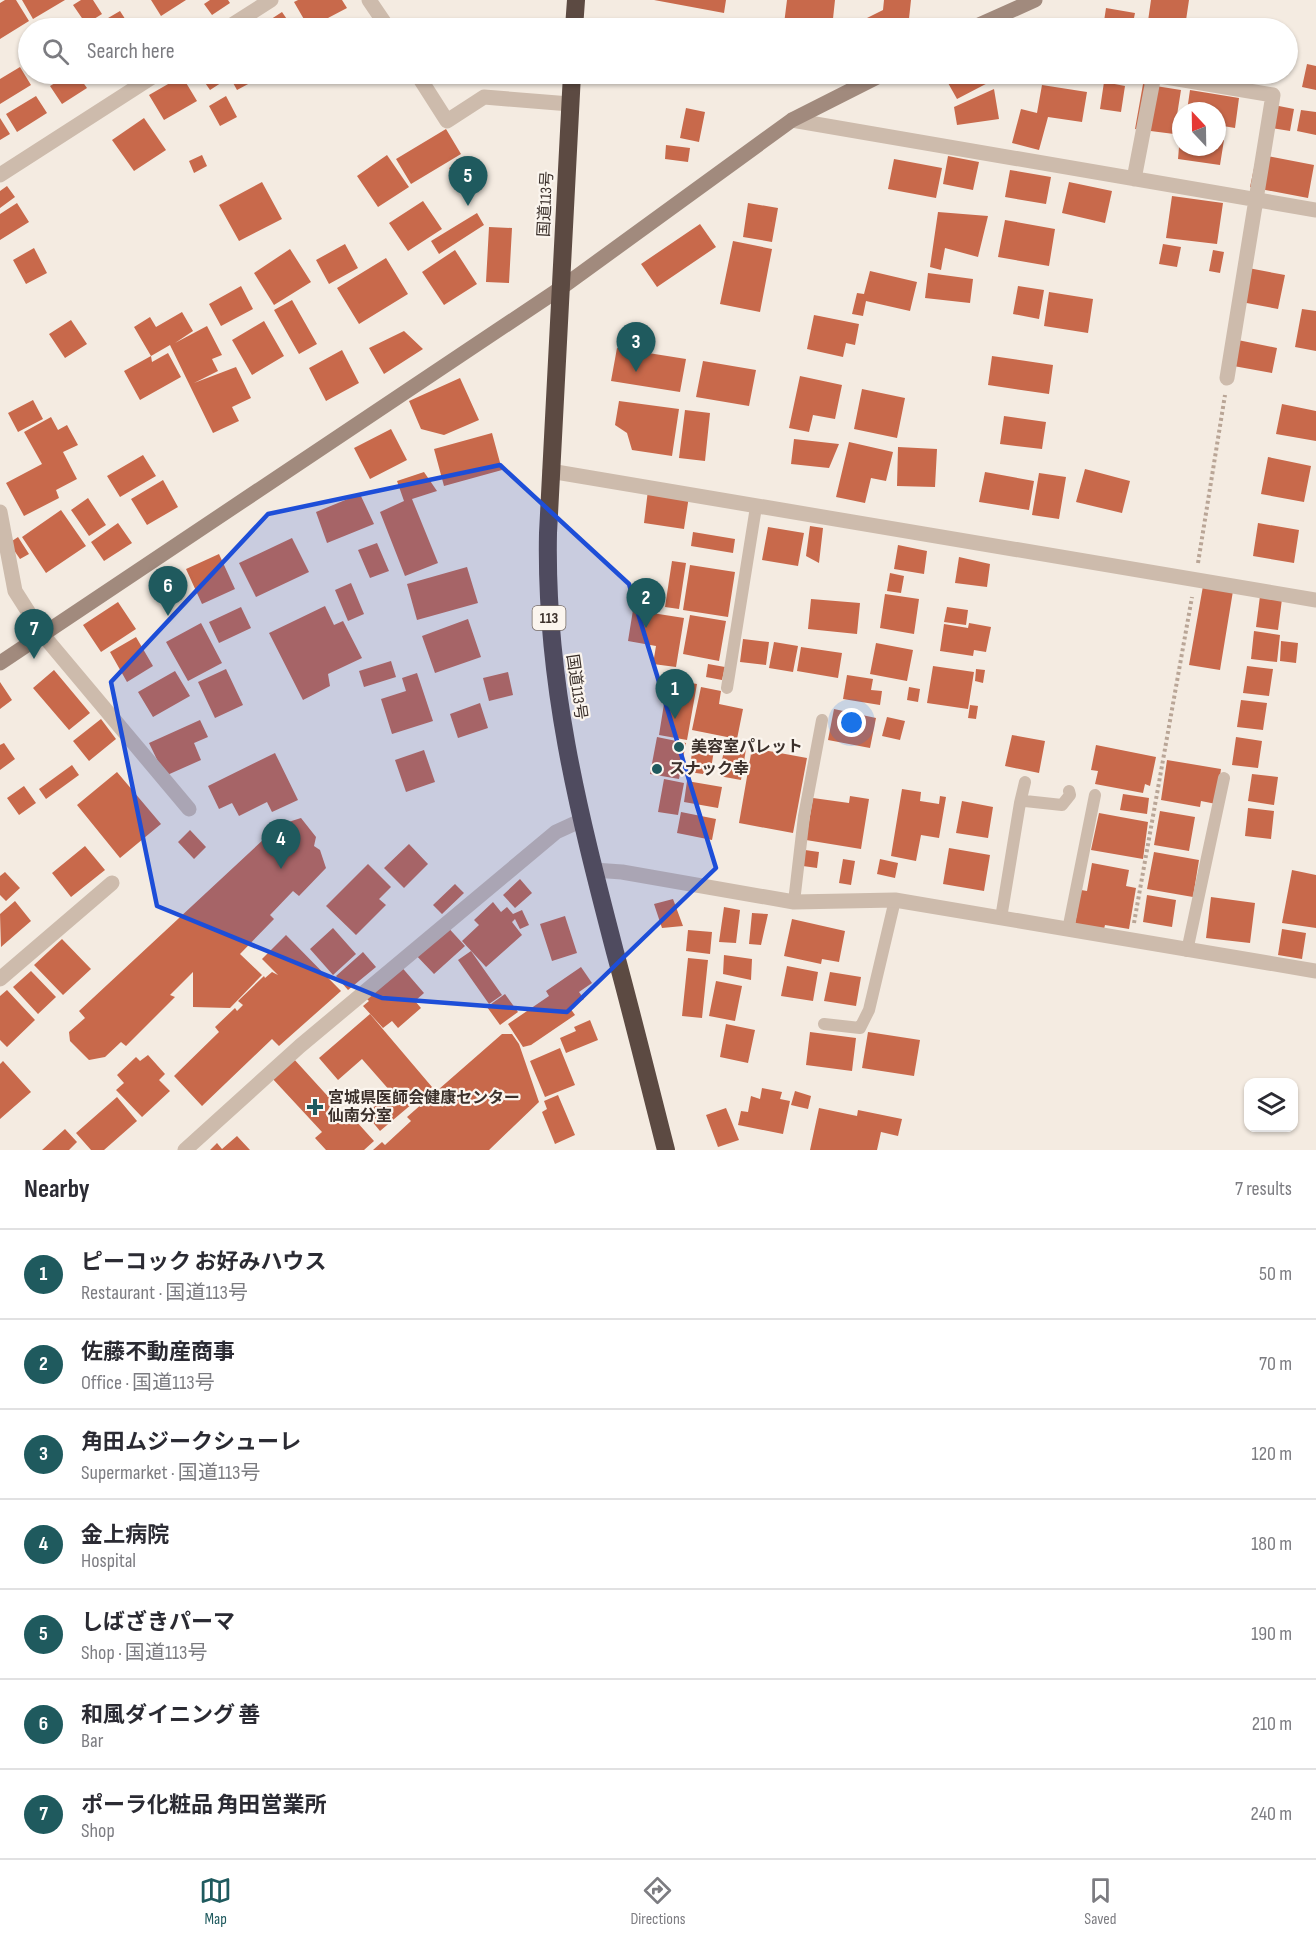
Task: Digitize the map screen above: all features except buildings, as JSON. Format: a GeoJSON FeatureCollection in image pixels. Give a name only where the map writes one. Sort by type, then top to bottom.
{"type":"FeatureCollection","features":[{"type":"Feature","properties":{"kind":"highway"},"geometry":{"type":"LineString","coordinates":[[575,18],[576,0]]}},
{"type":"Feature","properties":{"kind":"highway","name":"国道113号"},"geometry":{"type":"LineString","coordinates":[[571,84],[550,471],[548,603],[558,703],[580,821],[666,1150]]}},
{"type":"Feature","properties":{"kind":"street"},"geometry":{"type":"LineString","coordinates":[[243,18],[271,0]]}},
{"type":"Feature","properties":{"kind":"street"},"geometry":{"type":"LineString","coordinates":[[369,0],[381,18]]}},
{"type":"Feature","properties":{"kind":"street"},"geometry":{"type":"LineString","coordinates":[[994,18],[1035,0]]}},
{"type":"Feature","properties":{"kind":"street"},"geometry":{"type":"LineString","coordinates":[[0,175],[141,84]]}},
{"type":"Feature","properties":{"kind":"street"},"geometry":{"type":"LineString","coordinates":[[423,84],[447,121],[484,97],[570,104]]}},
{"type":"Feature","properties":{"kind":"street"},"geometry":{"type":"LineString","coordinates":[[0,663],[561,288],[792,120],[864,84]]}},
{"type":"Feature","properties":{"kind":"street"},"geometry":{"type":"LineString","coordinates":[[1134,178],[1152,84]]}},
{"type":"Feature","properties":{"kind":"street"},"geometry":{"type":"LineString","coordinates":[[1208,84],[1274,95],[1227,378]]}},
{"type":"Feature","properties":{"kind":"street"},"geometry":{"type":"LineString","coordinates":[[792,120],[1316,210]]}},
{"type":"Feature","properties":{"kind":"street"},"geometry":{"type":"LineString","coordinates":[[550,471],[1316,600]]}},
{"type":"Feature","properties":{"kind":"street"},"geometry":{"type":"LineString","coordinates":[[0,512],[15,591],[43,635],[189,809]]}},
{"type":"Feature","properties":{"kind":"street"},"geometry":{"type":"LineString","coordinates":[[185,1150],[336,1015],[556,832],[580,821]]}},
{"type":"Feature","properties":{"kind":"street"},"geometry":{"type":"LineString","coordinates":[[594,870],[622,872],[794,902],[895,900],[1131,942],[1316,971]]}},
{"type":"Feature","properties":{"kind":"street"},"geometry":{"type":"LineString","coordinates":[[0,979],[112,883]]}},
{"type":"Feature","properties":{"kind":"lane"},"geometry":{"type":"LineString","coordinates":[[727,688],[756,507]]}},
{"type":"Feature","properties":{"kind":"lane"},"geometry":{"type":"LineString","coordinates":[[794,902],[804,816],[822,720]]}},
{"type":"Feature","properties":{"kind":"lane"},"geometry":{"type":"LineString","coordinates":[[1187,951],[1224,778]]}},
{"type":"Feature","properties":{"kind":"lane"},"geometry":{"type":"LineString","coordinates":[[1001,918],[1025,782]]}},
{"type":"Feature","properties":{"kind":"lane"},"geometry":{"type":"LineString","coordinates":[[1020,803],[1025,801],[1062,805],[1070,795],[1069,791]]}},
{"type":"Feature","properties":{"kind":"lane"},"geometry":{"type":"LineString","coordinates":[[1068,930],[1095,795]]}},
{"type":"Feature","properties":{"kind":"lane"},"geometry":{"type":"LineString","coordinates":[[824,1024],[860,1028],[869,1010],[895,900]]}},
{"type":"Feature","properties":{"kind":"path"},"geometry":{"type":"LineString","coordinates":[[1131,942],[1196,579],[1227,378]]}},
{"type":"Feature","properties":{"kind":"highlighted area"},"geometry":{"type":"Polygon","coordinates":[[[500,465],[629,584],[716,868],[567,1012],[382,998],[157,906],[111,682],[268,514],[500,465]]]}},
{"type":"Feature","properties":{"kind":"place","name":"しばざきパーマ"},"geometry":{"type":"Point","coordinates":[468,206]}},
{"type":"Feature","properties":{"kind":"place","name":"角田ムジークシューレ"},"geometry":{"type":"Point","coordinates":[636,372]}},
{"type":"Feature","properties":{"kind":"place","name":"和風ダイニング 善"},"geometry":{"type":"Point","coordinates":[168,616]}},
{"type":"Feature","properties":{"kind":"place","name":"佐藤不動産商事"},"geometry":{"type":"Point","coordinates":[646,628]}},
{"type":"Feature","properties":{"kind":"place","name":"ポーラ化粧品 角田営業所"},"geometry":{"type":"Point","coordinates":[34,659]}},
{"type":"Feature","properties":{"kind":"place","name":"ピーコック お好みハウス"},"geometry":{"type":"Point","coordinates":[675,719]}},
{"type":"Feature","properties":{"kind":"place","name":"美容室パレット"},"geometry":{"type":"Point","coordinates":[679,747]}},
{"type":"Feature","properties":{"kind":"place","name":"スナック幸"},"geometry":{"type":"Point","coordinates":[657,769]}},
{"type":"Feature","properties":{"kind":"place","name":"金上病院"},"geometry":{"type":"Point","coordinates":[281,869]}},
{"type":"Feature","properties":{"kind":"place","name":"宮城県医師会健康センター 仙南分室"},"geometry":{"type":"Point","coordinates":[315,1107]}}]}
